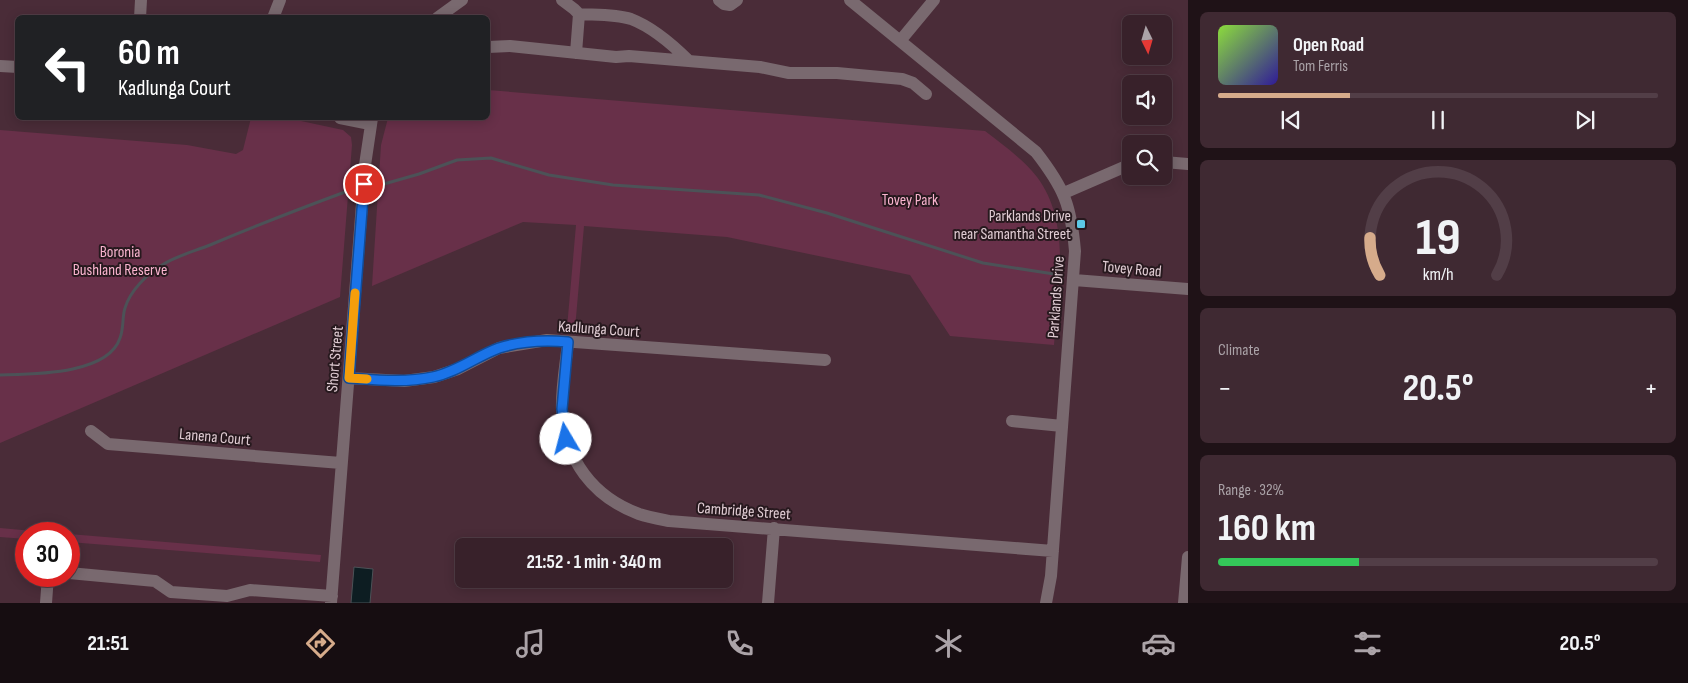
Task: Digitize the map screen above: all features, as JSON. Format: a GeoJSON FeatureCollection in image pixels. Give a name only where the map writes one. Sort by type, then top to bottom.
{"type":"FeatureCollection","features":[{"type":"Feature","properties":{"kind":"street"},"geometry":{"type":"LineString","coordinates":[[140,15],[141,0]]}},
{"type":"Feature","properties":{"kind":"street"},"geometry":{"type":"LineString","coordinates":[[273,15],[280,0]]}},
{"type":"Feature","properties":{"kind":"street"},"geometry":{"type":"LineString","coordinates":[[441,15],[462,0]]}},
{"type":"Feature","properties":{"kind":"street"},"geometry":{"type":"LineString","coordinates":[[562,0],[579,14],[629,19],[646,26],[689,61]]}},
{"type":"Feature","properties":{"kind":"street"},"geometry":{"type":"LineString","coordinates":[[719,0],[724,4],[730,5],[737,0]]}},
{"type":"Feature","properties":{"kind":"street","name":"Parklands Drive"},"geometry":{"type":"LineString","coordinates":[[850,0],[1036,152],[1053,173],[1064,193],[1072,222],[1075,251],[1074,280],[1051,576],[1046,603]]}},
{"type":"Feature","properties":{"kind":"street"},"geometry":{"type":"LineString","coordinates":[[900,41],[934,0]]}},
{"type":"Feature","properties":{"kind":"street"},"geometry":{"type":"LineString","coordinates":[[576,53],[579,14]]}},
{"type":"Feature","properties":{"kind":"street"},"geometry":{"type":"LineString","coordinates":[[490,47],[510,46],[760,67],[789,73],[836,73],[902,79],[913,83],[926,94]]}},
{"type":"Feature","properties":{"kind":"street"},"geometry":{"type":"LineString","coordinates":[[0,66],[15,68]]}},
{"type":"Feature","properties":{"kind":"street","name":"Short Street"},"geometry":{"type":"LineString","coordinates":[[331,600],[371,121]]}},
{"type":"Feature","properties":{"kind":"street"},"geometry":{"type":"LineString","coordinates":[[1172,163],[1188,164]]}},
{"type":"Feature","properties":{"kind":"street"},"geometry":{"type":"LineString","coordinates":[[1064,193],[1122,168]]}},
{"type":"Feature","properties":{"kind":"street","name":"Tovey Road"},"geometry":{"type":"LineString","coordinates":[[1074,280],[1188,289]]}},
{"type":"Feature","properties":{"kind":"street","name":"Kadlunga Court"},"geometry":{"type":"LineString","coordinates":[[349,378],[404,381],[434,377],[458,369],[499,348],[547,340],[825,360]]}},
{"type":"Feature","properties":{"kind":"street","name":"Cambridge Street"},"geometry":{"type":"LineString","coordinates":[[568,342],[562,409],[566,439],[577,466],[594,487],[614,503],[640,514],[669,521],[1053,551]]}},
{"type":"Feature","properties":{"kind":"street"},"geometry":{"type":"LineString","coordinates":[[1012,421],[1062,426]]}},
{"type":"Feature","properties":{"kind":"street","name":"Lanena Court"},"geometry":{"type":"LineString","coordinates":[[91,431],[108,444],[341,463]]}},
{"type":"Feature","properties":{"kind":"street"},"geometry":{"type":"LineString","coordinates":[[768,603],[774,528]]}},
{"type":"Feature","properties":{"kind":"street"},"geometry":{"type":"LineString","coordinates":[[1184,603],[1188,557]]}},
{"type":"Feature","properties":{"kind":"street"},"geometry":{"type":"LineString","coordinates":[[80,574],[155,581],[171,592],[227,596],[250,590],[331,600]]}},
{"type":"Feature","properties":{"kind":"street"},"geometry":{"type":"LineString","coordinates":[[46,603],[47,587]]}},
{"type":"Feature","properties":{"kind":"green space","name":"Tovey Park"},"geometry":{"type":"Polygon","coordinates":[[[490,90],[985,131],[1019,158],[1037,177],[1048,195],[1055,215],[1059,236],[1060,281],[1054,345],[950,336],[910,275],[727,237],[584,226],[575,329],[567,328],[576,225],[523,222],[372,286],[381,145],[387,120],[490,120],[490,90]]]}},
{"type":"Feature","properties":{"kind":"green space","name":"Boronia Bushland Reserve"},"geometry":{"type":"Polygon","coordinates":[[[250,120],[296,120],[343,130],[351,137],[352,145],[340,297],[0,443],[0,130],[187,145],[236,154],[243,150],[250,120]]]}},
{"type":"Feature","properties":{"kind":"green space"},"geometry":{"type":"Polygon","coordinates":[[[0,528],[15,529],[15,538],[0,537],[0,528]]]}},
{"type":"Feature","properties":{"kind":"green space"},"geometry":{"type":"Polygon","coordinates":[[[80,535],[321,555],[320,562],[80,543],[80,535]]]}},
{"type":"Feature","properties":{"kind":"shaded area"},"geometry":{"type":"Polygon","coordinates":[[[354,567],[373,569],[370,603],[351,603],[354,567]]]}},
{"type":"Feature","properties":{"kind":"waterway"},"geometry":{"type":"LineString","coordinates":[[384,184],[457,160],[491,158],[549,175],[613,185],[759,195],[827,213],[983,263],[1054,274]]}},
{"type":"Feature","properties":{"kind":"waterway"},"geometry":{"type":"LineString","coordinates":[[0,375],[49,373],[68,370],[85,366],[101,359],[113,350],[120,338],[124,311],[131,295],[145,278],[156,269],[179,256],[345,192]]}},
{"type":"Feature","properties":{"kind":"slow traffic"},"geometry":{"type":"LineString","coordinates":[[355,293],[349,378],[367,379]]}},
{"type":"Feature","properties":{"kind":"place","name":"Parklands Drive near Samantha Street"},"geometry":{"type":"Point","coordinates":[1081,224]}},
{"type":"Feature","properties":{"kind":"route"},"geometry":{"type":"LineString","coordinates":[[364,184],[349,378],[404,381],[434,377],[458,369],[499,348],[547,340],[568,342],[562,409],[566,439]]}}]}
